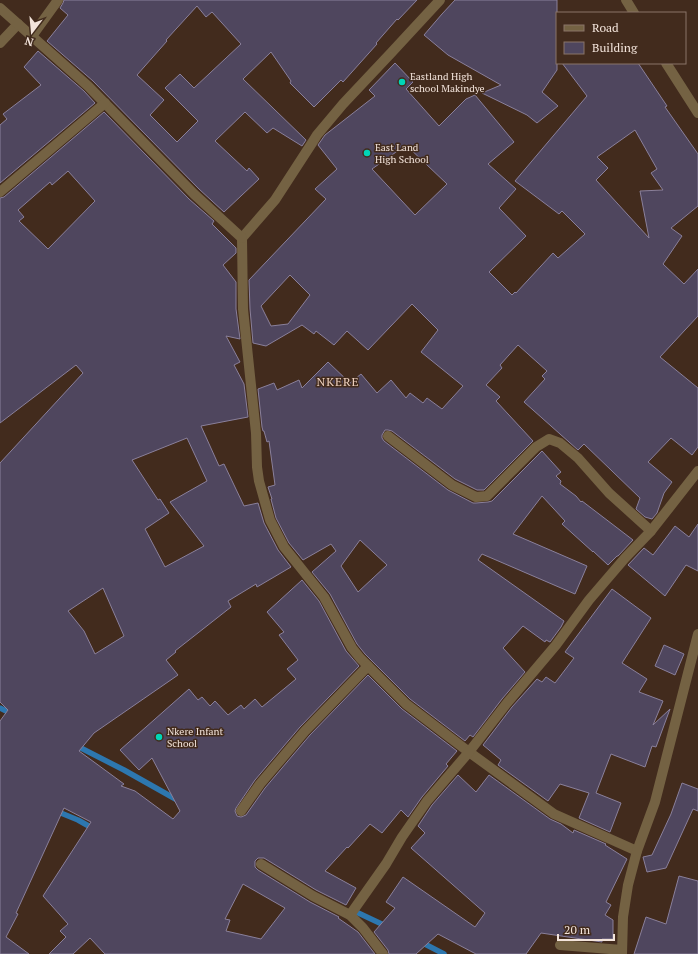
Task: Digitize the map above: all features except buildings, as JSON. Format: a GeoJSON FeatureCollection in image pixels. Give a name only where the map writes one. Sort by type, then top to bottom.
{"type":"FeatureCollection","features":[{"type":"Feature","properties":{"kind":"street"},"geometry":{"type":"LineString","coordinates":[[32,36],[58,0]]}},
{"type":"Feature","properties":{"kind":"street"},"geometry":{"type":"LineString","coordinates":[[440,0],[343,104],[317,135],[275,200],[242,238],[243,309],[256,433],[259,481],[270,520],[284,547],[324,598],[352,648],[368,666],[416,712],[468,752],[554,814],[637,851]]}},
{"type":"Feature","properties":{"kind":"street"},"geometry":{"type":"LineString","coordinates":[[626,0],[633,12]]}},
{"type":"Feature","properties":{"kind":"street"},"geometry":{"type":"LineString","coordinates":[[0,8],[88,86],[194,194],[242,238]]}},
{"type":"Feature","properties":{"kind":"street"},"geometry":{"type":"LineString","coordinates":[[0,43],[18,24]]}},
{"type":"Feature","properties":{"kind":"street"},"geometry":{"type":"LineString","coordinates":[[667,64],[698,113]]}},
{"type":"Feature","properties":{"kind":"street"},"geometry":{"type":"LineString","coordinates":[[0,192],[105,103]]}},
{"type":"Feature","properties":{"kind":"street"},"geometry":{"type":"LineString","coordinates":[[388,436],[452,485],[476,497],[487,496],[536,447],[549,439],[560,443],[578,458],[610,493],[651,531]]}},
{"type":"Feature","properties":{"kind":"street"},"geometry":{"type":"LineString","coordinates":[[350,915],[386,864],[402,837],[427,801],[556,645],[589,600],[625,558],[651,531],[698,471]]}},
{"type":"Feature","properties":{"kind":"street"},"geometry":{"type":"LineString","coordinates":[[560,945],[622,952],[623,917],[628,885],[637,851],[655,802],[698,634]]}},
{"type":"Feature","properties":{"kind":"street"},"geometry":{"type":"LineString","coordinates":[[241,811],[260,784],[305,731],[368,666]]}},
{"type":"Feature","properties":{"kind":"street"},"geometry":{"type":"LineString","coordinates":[[261,864],[313,896],[350,915],[363,928],[383,954]]}},
{"type":"Feature","properties":{"kind":"waterway"},"geometry":{"type":"LineString","coordinates":[[0,708],[14,715]]}},
{"type":"Feature","properties":{"kind":"waterway"},"geometry":{"type":"LineString","coordinates":[[75,745],[124,770],[179,801]]}},
{"type":"Feature","properties":{"kind":"waterway"},"geometry":{"type":"LineString","coordinates":[[56,811],[78,820],[94,829]]}},
{"type":"Feature","properties":{"kind":"waterway"},"geometry":{"type":"LineString","coordinates":[[352,910],[388,927]]}},
{"type":"Feature","properties":{"kind":"waterway"},"geometry":{"type":"LineString","coordinates":[[419,941],[444,954]]}},
{"type":"Feature","properties":{"kind":"place","name":"Eastland High school Makindye"},"geometry":{"type":"Point","coordinates":[402,82]}},
{"type":"Feature","properties":{"kind":"place","name":"East Land High School"},"geometry":{"type":"Point","coordinates":[367,153]}},
{"type":"Feature","properties":{"kind":"place","name":"Nkere Infant School"},"geometry":{"type":"Point","coordinates":[159,737]}},
{"type":"Feature","properties":{"kind":"district","name":"NKERE"},"geometry":{"type":"Point","coordinates":[338,381]}}]}
